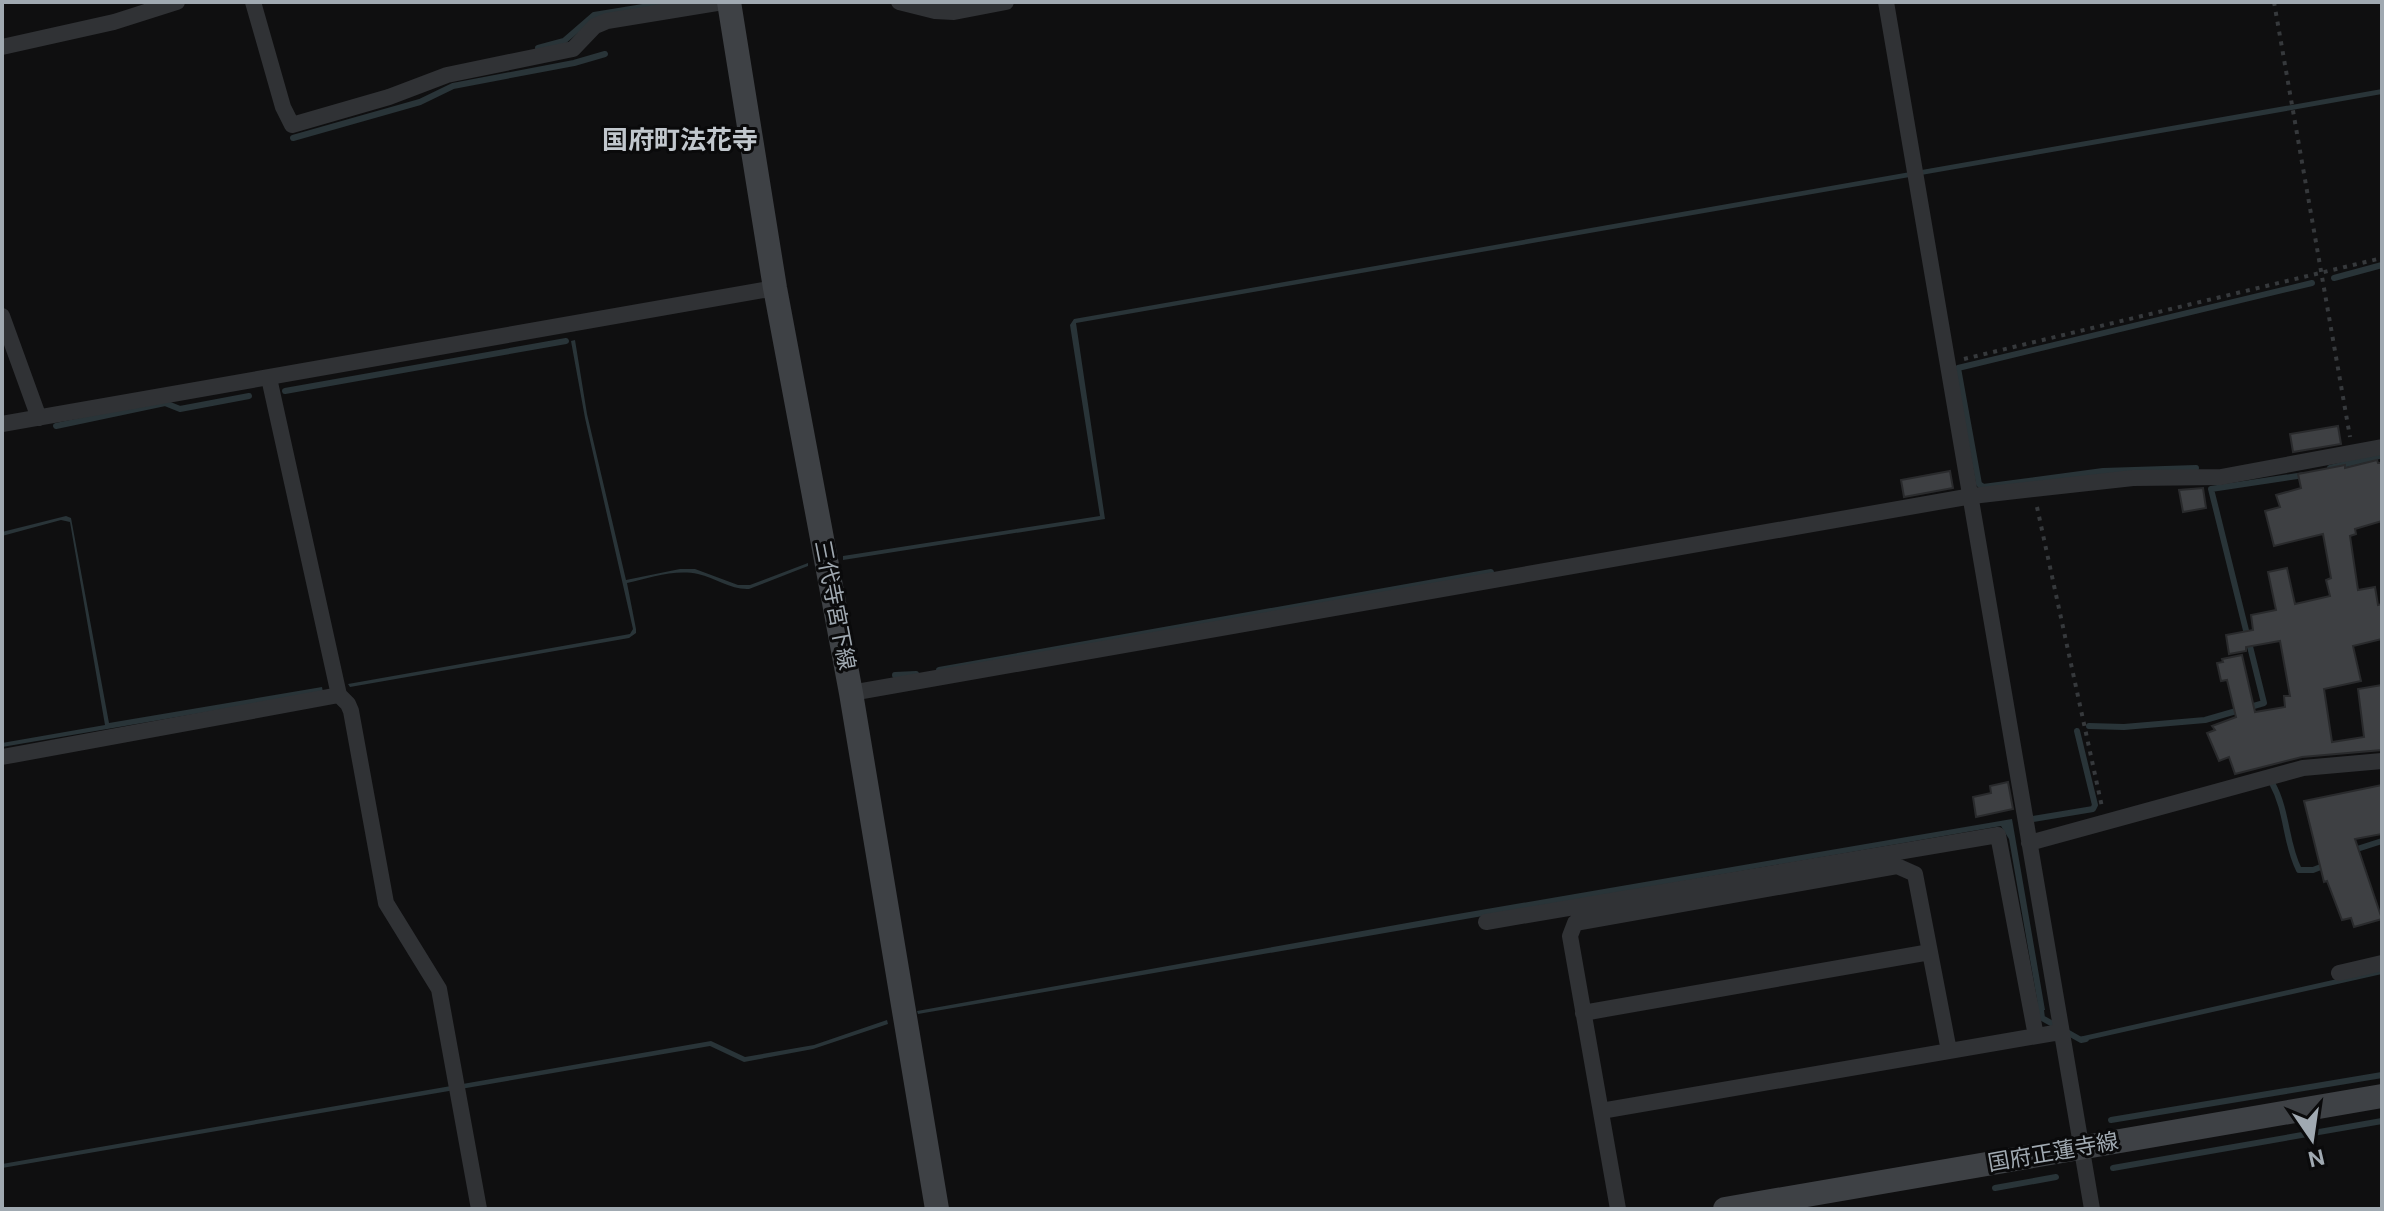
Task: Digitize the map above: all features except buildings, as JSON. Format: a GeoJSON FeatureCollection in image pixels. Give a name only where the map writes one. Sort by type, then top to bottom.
{"type":"FeatureCollection","features":[{"type":"Feature","properties":{"kind":"main road","name":"三代寺宮下線"},"geometry":{"type":"LineString","coordinates":[[726,2],[775,288],[851,693],[937,1209]]}},
{"type":"Feature","properties":{"kind":"main road","name":"国府正蓮寺線"},"geometry":{"type":"LineString","coordinates":[[1725,1209],[2382,1096]]}},
{"type":"Feature","properties":{"kind":"street"},"geometry":{"type":"LineString","coordinates":[[2,47],[114,22],[177,2]]}},
{"type":"Feature","properties":{"kind":"street"},"geometry":{"type":"LineString","coordinates":[[253,2],[283,107],[292,125],[389,97],[447,75],[573,49],[595,26],[607,21],[726,2]]}},
{"type":"Feature","properties":{"kind":"street"},"geometry":{"type":"LineString","coordinates":[[899,2],[935,11],[954,12],[1006,2]]}},
{"type":"Feature","properties":{"kind":"street"},"geometry":{"type":"LineString","coordinates":[[1886,2],[2092,1209]]}},
{"type":"Feature","properties":{"kind":"street"},"geometry":{"type":"LineString","coordinates":[[2,424],[775,288]]}},
{"type":"Feature","properties":{"kind":"street"},"geometry":{"type":"LineString","coordinates":[[2,316],[39,418]]}},
{"type":"Feature","properties":{"kind":"street"},"geometry":{"type":"LineString","coordinates":[[269,378],[339,695],[351,711],[386,903],[439,989],[479,1209]]}},
{"type":"Feature","properties":{"kind":"street"},"geometry":{"type":"LineString","coordinates":[[851,693],[1972,496],[2133,478],[2221,477],[2382,447]]}},
{"type":"Feature","properties":{"kind":"street"},"geometry":{"type":"LineString","coordinates":[[2,757],[339,695]]}},
{"type":"Feature","properties":{"kind":"street"},"geometry":{"type":"LineString","coordinates":[[2029,843],[2303,768],[2382,761]]}},
{"type":"Feature","properties":{"kind":"street"},"geometry":{"type":"LineString","coordinates":[[1486,922],[1998,835],[2036,1036]]}},
{"type":"Feature","properties":{"kind":"street"},"geometry":{"type":"LineString","coordinates":[[1618,1209],[1570,936],[1575,923],[1897,866],[1915,874],[1949,1051]]}},
{"type":"Feature","properties":{"kind":"street"},"geometry":{"type":"LineString","coordinates":[[1583,1013],[1930,952]]}},
{"type":"Feature","properties":{"kind":"street"},"geometry":{"type":"LineString","coordinates":[[2339,973],[2382,963]]}},
{"type":"Feature","properties":{"kind":"street"},"geometry":{"type":"LineString","coordinates":[[1601,1111],[2060,1032]]}},
{"type":"Feature","properties":{"kind":"path"},"geometry":{"type":"LineString","coordinates":[[2274,2],[2353,452]]}},
{"type":"Feature","properties":{"kind":"path"},"geometry":{"type":"LineString","coordinates":[[1949,362],[2382,258]]}},
{"type":"Feature","properties":{"kind":"path"},"geometry":{"type":"LineString","coordinates":[[2034,489],[2105,822]]}},
{"type":"Feature","properties":{"kind":"shaded area"},"geometry":{"type":"Polygon","coordinates":[[[2382,89],[2382,94],[1076,323],[1105,519],[843,560],[843,556],[1100,516],[1070,325],[1074,319],[2382,89]]]}},
{"type":"Feature","properties":{"kind":"shaded area"},"geometry":{"type":"Polygon","coordinates":[[[575,340],[587,414],[626,580],[695,569],[738,585],[750,585],[808,563],[808,566],[749,589],[689,573],[627,583],[636,629],[636,633],[629,638],[350,687],[348,684],[630,634],[633,629],[585,418],[571,341],[575,340]]]}},
{"type":"Feature","properties":{"kind":"shaded area"},"geometry":{"type":"Polygon","coordinates":[[[66,516],[71,518],[109,723],[322,687],[323,692],[2,747],[2,743],[105,725],[70,522],[61,520],[2,536],[2,532],[66,516]]]}},
{"type":"Feature","properties":{"kind":"shaded area"},"geometry":{"type":"Polygon","coordinates":[[[2012,819],[2045,1010],[2039,1011],[2009,839],[2001,826],[918,1014],[917,1011],[1446,916],[2012,819]]]}},
{"type":"Feature","properties":{"kind":"shaded area"},"geometry":{"type":"Polygon","coordinates":[[[2382,969],[2382,974],[2079,1042],[2079,1037],[2382,969]]]}},
{"type":"Feature","properties":{"kind":"shaded area"},"geometry":{"type":"Polygon","coordinates":[[[887,1020],[888,1024],[813,1049],[744,1062],[710,1046],[2,1168],[2,1164],[711,1041],[745,1057],[814,1045],[887,1020]]]}},
{"type":"Feature","properties":{"kind":"waterway"},"geometry":{"type":"LineString","coordinates":[[538,48],[564,41],[594,15],[673,2]]}},
{"type":"Feature","properties":{"kind":"waterway"},"geometry":{"type":"LineString","coordinates":[[293,138],[420,102],[453,86],[574,63],[605,54]]}},
{"type":"Feature","properties":{"kind":"waterway"},"geometry":{"type":"LineString","coordinates":[[2334,278],[2382,265]]}},
{"type":"Feature","properties":{"kind":"waterway"},"geometry":{"type":"LineString","coordinates":[[2196,468],[2103,471],[1983,487],[1979,484],[1958,368],[2312,283]]}},
{"type":"Feature","properties":{"kind":"waterway"},"geometry":{"type":"LineString","coordinates":[[285,391],[566,341]]}},
{"type":"Feature","properties":{"kind":"waterway"},"geometry":{"type":"LineString","coordinates":[[56,426],[165,403],[180,409],[249,396]]}},
{"type":"Feature","properties":{"kind":"waterway"},"geometry":{"type":"LineString","coordinates":[[2330,468],[2379,456]]}},
{"type":"Feature","properties":{"kind":"waterway"},"geometry":{"type":"LineString","coordinates":[[2089,726],[2124,727],[2205,720],[2264,703],[2211,489],[2304,475]]}},
{"type":"Feature","properties":{"kind":"waterway"},"geometry":{"type":"LineString","coordinates":[[939,670],[1491,572]]}},
{"type":"Feature","properties":{"kind":"waterway"},"geometry":{"type":"LineString","coordinates":[[895,675],[916,674]]}},
{"type":"Feature","properties":{"kind":"waterway"},"geometry":{"type":"LineString","coordinates":[[2033,819],[2093,809],[2095,805],[2077,731]]}},
{"type":"Feature","properties":{"kind":"waterway"},"geometry":{"type":"LineString","coordinates":[[2272,783],[2299,870],[2313,870],[2326,865]]}},
{"type":"Feature","properties":{"kind":"waterway"},"geometry":{"type":"LineString","coordinates":[[2354,850],[2382,841]]}},
{"type":"Feature","properties":{"kind":"waterway"},"geometry":{"type":"LineString","coordinates":[[2040,1003],[2042,1018],[2081,1040],[2086,1039]]}},
{"type":"Feature","properties":{"kind":"waterway"},"geometry":{"type":"LineString","coordinates":[[2111,1120],[2382,1075]]}},
{"type":"Feature","properties":{"kind":"waterway"},"geometry":{"type":"LineString","coordinates":[[2113,1168],[2382,1121]]}},
{"type":"Feature","properties":{"kind":"waterway"},"geometry":{"type":"LineString","coordinates":[[1995,1188],[2056,1177]]}},
{"type":"Feature","properties":{"kind":"district","name":"国府町法花寺"},"geometry":{"type":"Point","coordinates":[680,140]}}]}
